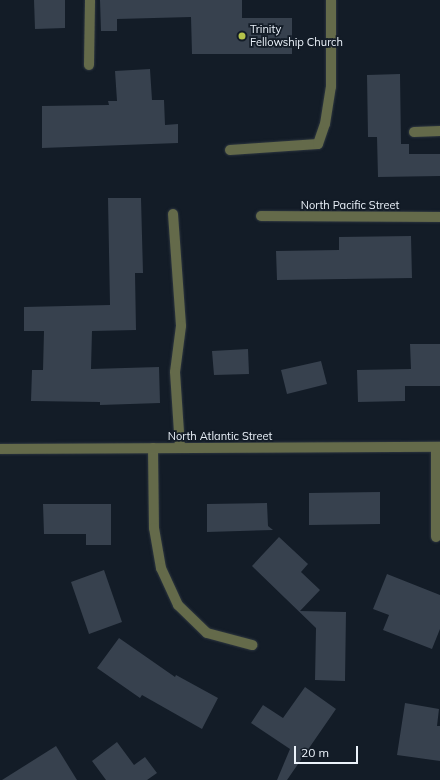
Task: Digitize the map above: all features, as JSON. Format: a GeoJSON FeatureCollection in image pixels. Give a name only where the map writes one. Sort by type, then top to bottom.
{"type":"FeatureCollection","features":[{"type":"Feature","properties":{"kind":"street"},"geometry":{"type":"LineString","coordinates":[[89,65],[90,0]]}},
{"type":"Feature","properties":{"kind":"street"},"geometry":{"type":"LineString","coordinates":[[230,150],[318,144],[326,124],[330,87],[331,0]]}},
{"type":"Feature","properties":{"kind":"street"},"geometry":{"type":"LineString","coordinates":[[414,132],[440,131]]}},
{"type":"Feature","properties":{"kind":"street"},"geometry":{"type":"LineString","coordinates":[[173,214],[181,326],[175,372],[180,448]]}},
{"type":"Feature","properties":{"kind":"street","name":"North Pacific Street"},"geometry":{"type":"LineString","coordinates":[[261,216],[440,217]]}},
{"type":"Feature","properties":{"kind":"street"},"geometry":{"type":"LineString","coordinates":[[436,537],[438,447]]}},
{"type":"Feature","properties":{"kind":"street","name":"North Atlantic Street"},"geometry":{"type":"LineString","coordinates":[[0,449],[438,447]]}},
{"type":"Feature","properties":{"kind":"street"},"geometry":{"type":"LineString","coordinates":[[153,448],[154,528],[161,568],[178,605],[207,633],[252,645]]}},
{"type":"Feature","properties":{"kind":"building"},"geometry":{"type":"Polygon","coordinates":[[[34,0],[65,0],[65,28],[35,29],[34,0]]]}},
{"type":"Feature","properties":{"kind":"building","name":"Trinity Fellowship Church"},"geometry":{"type":"Polygon","coordinates":[[[100,0],[242,0],[242,18],[292,18],[292,54],[192,54],[191,17],[117,19],[117,31],[101,31],[100,0]]]}},
{"type":"Feature","properties":{"kind":"building"},"geometry":{"type":"Polygon","coordinates":[[[150,69],[152,100],[164,100],[165,125],[178,124],[178,143],[42,148],[42,106],[109,105],[108,101],[117,101],[115,71],[150,69]]]}},
{"type":"Feature","properties":{"kind":"building"},"geometry":{"type":"Polygon","coordinates":[[[400,74],[401,144],[409,144],[409,154],[440,154],[440,176],[378,177],[377,137],[368,137],[367,75],[400,74]]]}},
{"type":"Feature","properties":{"kind":"building"},"geometry":{"type":"Polygon","coordinates":[[[108,198],[141,198],[143,273],[135,273],[136,330],[92,331],[91,369],[159,367],[160,403],[100,405],[100,402],[31,401],[32,370],[43,370],[44,331],[24,331],[24,307],[110,305],[108,198]]]}},
{"type":"Feature","properties":{"kind":"building"},"geometry":{"type":"Polygon","coordinates":[[[411,236],[412,278],[277,280],[276,251],[339,250],[339,237],[411,236]]]}},
{"type":"Feature","properties":{"kind":"building"},"geometry":{"type":"Polygon","coordinates":[[[410,344],[440,344],[440,386],[405,386],[405,401],[358,402],[357,370],[411,369],[410,344]]]}},
{"type":"Feature","properties":{"kind":"building"},"geometry":{"type":"Polygon","coordinates":[[[248,349],[249,374],[214,375],[212,351],[248,349]]]}},
{"type":"Feature","properties":{"kind":"building"},"geometry":{"type":"Polygon","coordinates":[[[321,361],[327,384],[287,394],[281,370],[321,361]]]}},
{"type":"Feature","properties":{"kind":"building"},"geometry":{"type":"Polygon","coordinates":[[[380,492],[380,524],[309,525],[309,493],[380,492]]]}},
{"type":"Feature","properties":{"kind":"building"},"geometry":{"type":"Polygon","coordinates":[[[267,503],[268,526],[273,530],[207,532],[207,504],[267,503]]]}},
{"type":"Feature","properties":{"kind":"building"},"geometry":{"type":"Polygon","coordinates":[[[43,504],[111,504],[111,545],[86,545],[86,534],[44,534],[43,504]]]}},
{"type":"Feature","properties":{"kind":"building"},"geometry":{"type":"Polygon","coordinates":[[[279,537],[308,564],[301,572],[320,590],[300,611],[346,612],[345,681],[315,680],[316,628],[252,566],[279,537]]]}},
{"type":"Feature","properties":{"kind":"building"},"geometry":{"type":"Polygon","coordinates":[[[104,570],[122,622],[89,634],[71,582],[104,570]]]}},
{"type":"Feature","properties":{"kind":"building"},"geometry":{"type":"Polygon","coordinates":[[[387,574],[440,595],[440,629],[432,649],[383,630],[389,615],[373,609],[387,574]]]}},
{"type":"Feature","properties":{"kind":"building"},"geometry":{"type":"Polygon","coordinates":[[[119,638],[175,677],[176,675],[218,698],[202,729],[142,695],[140,698],[97,668],[119,638]]]}},
{"type":"Feature","properties":{"kind":"building"},"geometry":{"type":"Polygon","coordinates":[[[305,687],[336,709],[287,780],[277,780],[290,749],[251,723],[263,705],[283,718],[305,687]]]}},
{"type":"Feature","properties":{"kind":"building"},"geometry":{"type":"Polygon","coordinates":[[[405,703],[439,709],[437,726],[440,726],[440,761],[397,755],[405,703]]]}},
{"type":"Feature","properties":{"kind":"building"},"geometry":{"type":"Polygon","coordinates":[[[117,742],[134,765],[145,757],[157,773],[147,780],[106,780],[92,761],[117,742]]]}},
{"type":"Feature","properties":{"kind":"building"},"geometry":{"type":"Polygon","coordinates":[[[56,746],[77,780],[2,780],[56,746]]]}},
{"type":"Feature","properties":{"kind":"place","name":"Trinity Fellowship Church"},"geometry":{"type":"Point","coordinates":[242,36]}}]}
